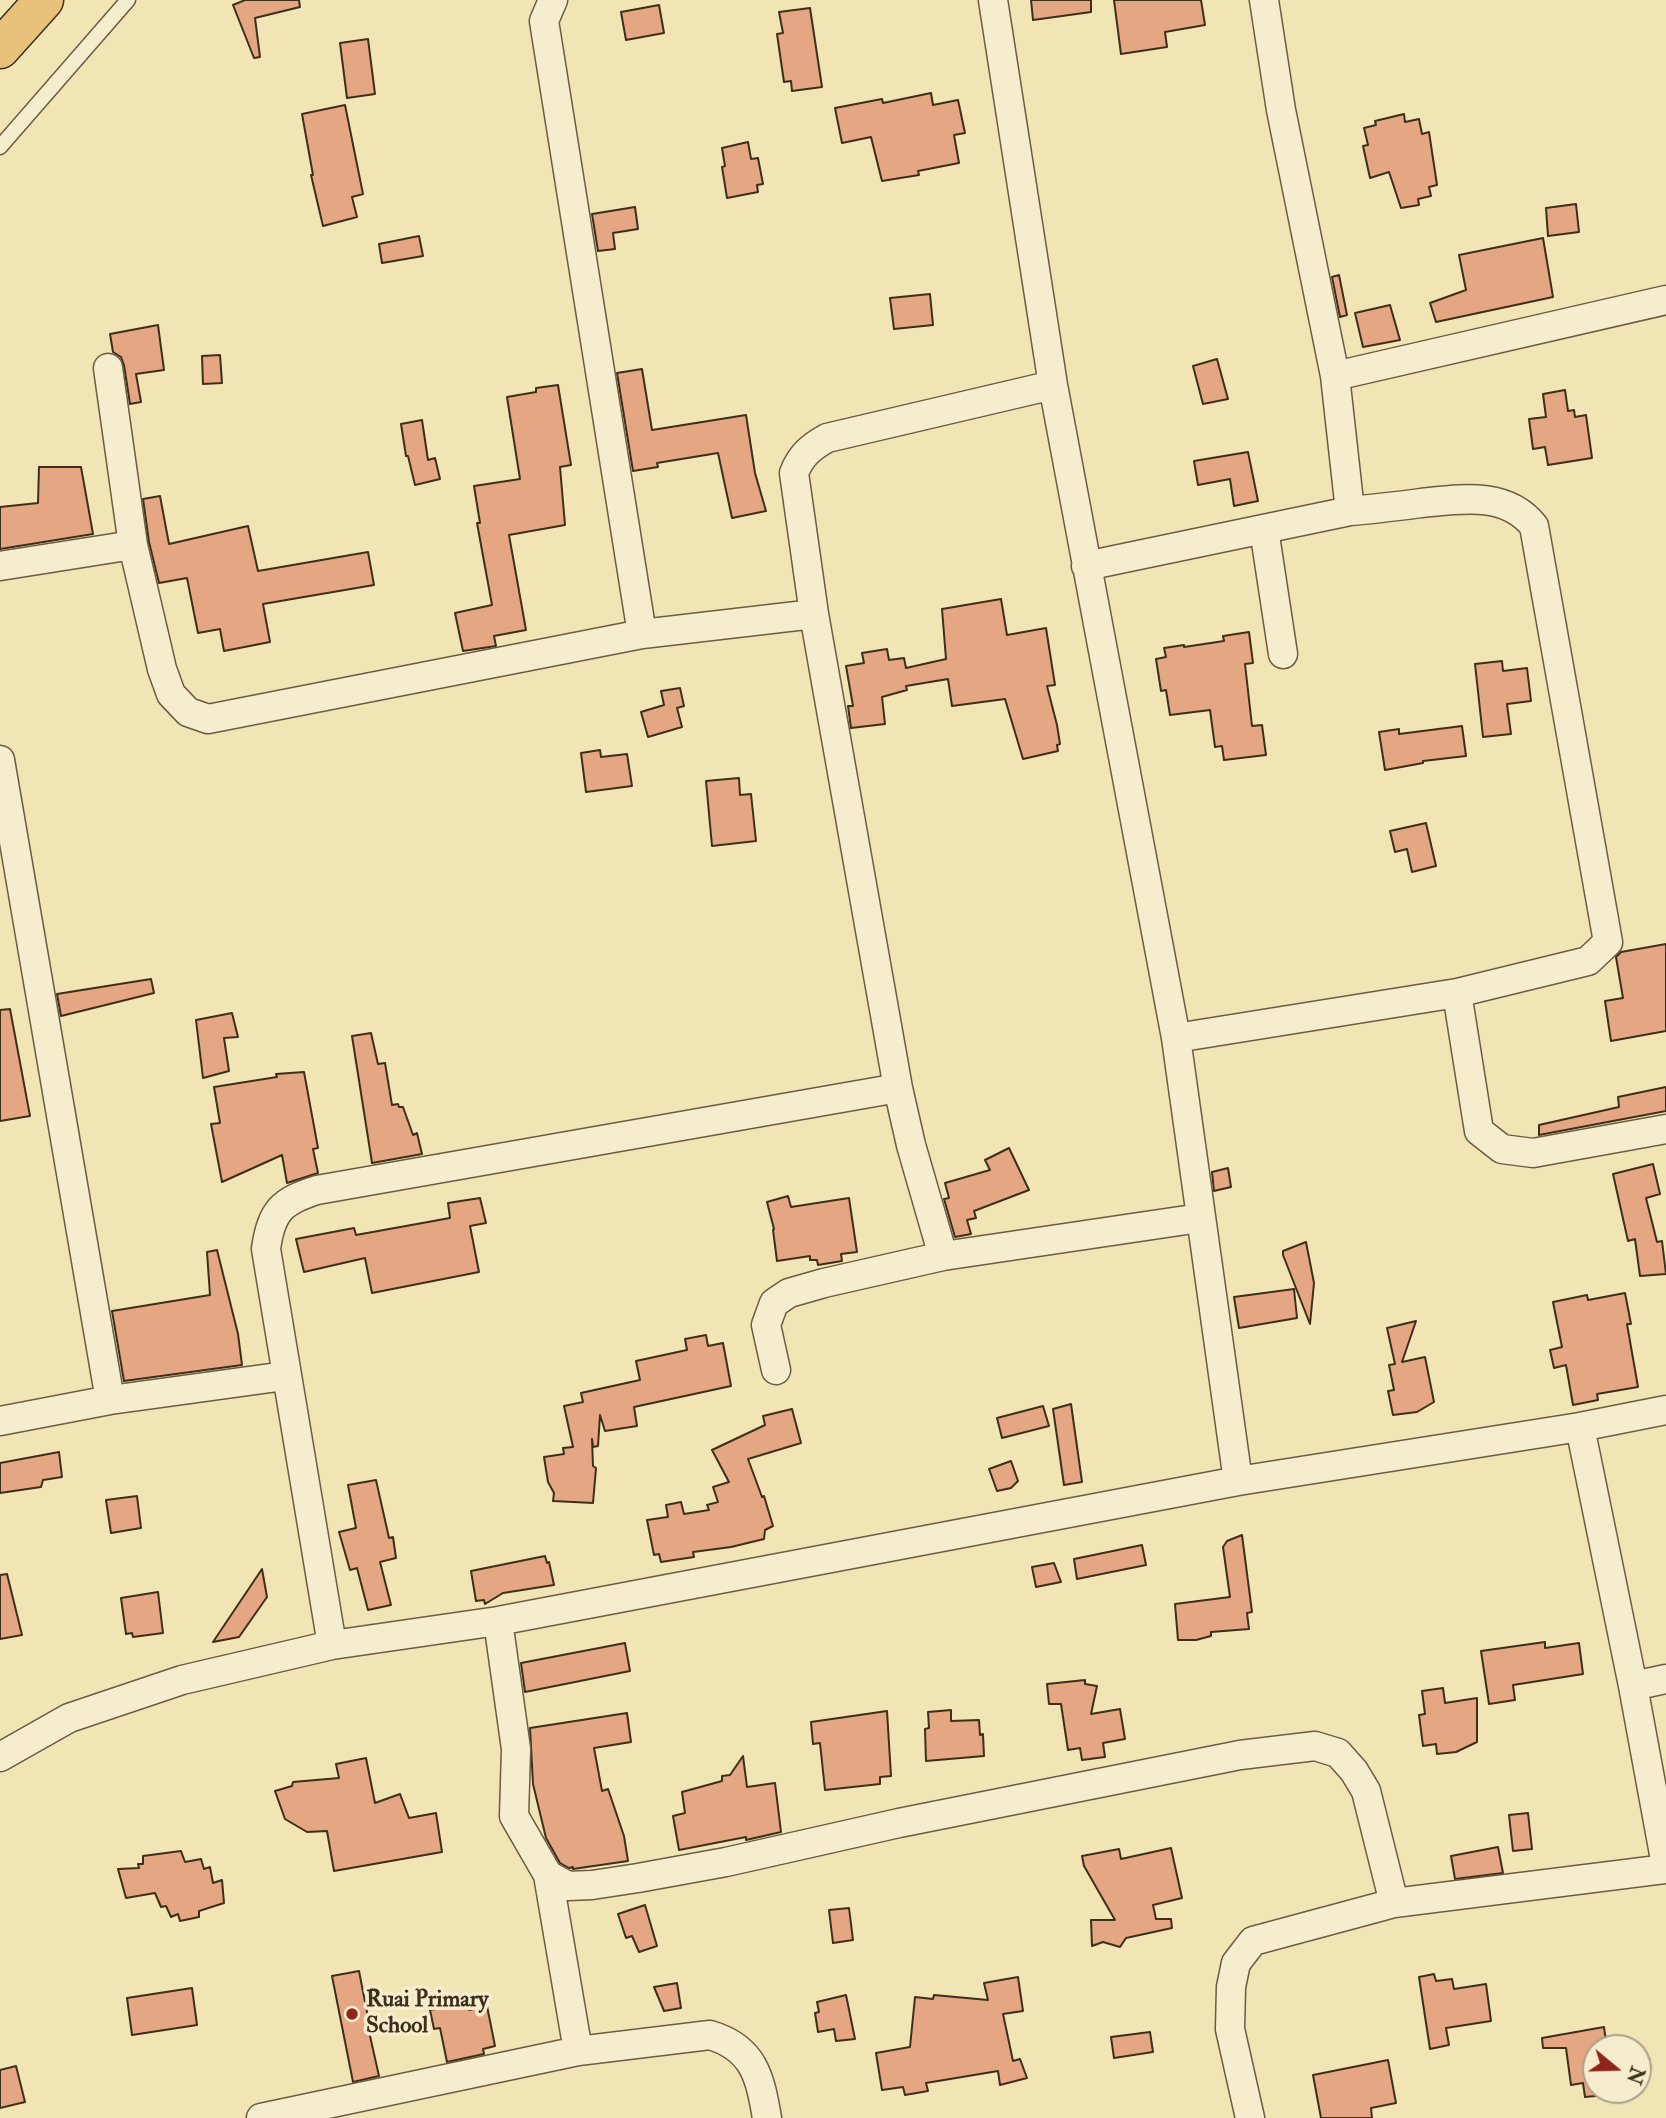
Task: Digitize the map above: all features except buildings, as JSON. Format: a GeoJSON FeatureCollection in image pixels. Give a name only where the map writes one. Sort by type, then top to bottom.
{"type":"FeatureCollection","features":[{"type":"Feature","properties":{"kind":"highway"},"geometry":{"type":"LineString","coordinates":[[5,32],[44,0]]}},
{"type":"Feature","properties":{"kind":"street"},"geometry":{"type":"LineString","coordinates":[[553,0],[544,21],[642,634]]}},
{"type":"Feature","properties":{"kind":"street"},"geometry":{"type":"LineString","coordinates":[[993,0],[1053,385],[1176,1038],[1238,1481]]}},
{"type":"Feature","properties":{"kind":"street"},"geometry":{"type":"LineString","coordinates":[[1264,0],[1280,110],[1335,376],[1350,511]]}},
{"type":"Feature","properties":{"kind":"street"},"geometry":{"type":"LineString","coordinates":[[1335,376],[1666,300]]}},
{"type":"Feature","properties":{"kind":"street"},"geometry":{"type":"LineString","coordinates":[[108,368],[133,545],[162,669],[171,694],[188,712],[208,719],[642,634],[814,614]]}},
{"type":"Feature","properties":{"kind":"street"},"geometry":{"type":"LineString","coordinates":[[943,1256],[898,1088],[814,614],[794,473],[800,459],[812,446],[827,438],[1053,385]]}},
{"type":"Feature","properties":{"kind":"street"},"geometry":{"type":"LineString","coordinates":[[1086,566],[1350,511],[1464,498],[1486,499],[1507,505],[1525,514],[1534,526],[1608,942],[1588,961],[1457,993],[1176,1038]]}},
{"type":"Feature","properties":{"kind":"street"},"geometry":{"type":"LineString","coordinates":[[1264,529],[1283,654]]}},
{"type":"Feature","properties":{"kind":"street"},"geometry":{"type":"LineString","coordinates":[[0,566],[133,545]]}},
{"type":"Feature","properties":{"kind":"street"},"geometry":{"type":"LineString","coordinates":[[0,760],[110,1400]]}},
{"type":"Feature","properties":{"kind":"street"},"geometry":{"type":"LineString","coordinates":[[1457,993],[1479,1131],[1502,1149],[1533,1153],[1666,1129]]}},
{"type":"Feature","properties":{"kind":"street"},"geometry":{"type":"LineString","coordinates":[[332,1645],[285,1376],[266,1249],[273,1216],[291,1198],[317,1189],[898,1088]]}},
{"type":"Feature","properties":{"kind":"street"},"geometry":{"type":"LineString","coordinates":[[776,1370],[766,1325],[774,1303],[789,1293],[943,1256],[1200,1218]]}},
{"type":"Feature","properties":{"kind":"street"},"geometry":{"type":"LineString","coordinates":[[0,1421],[110,1400],[285,1376]]}},
{"type":"Feature","properties":{"kind":"street"},"geometry":{"type":"LineString","coordinates":[[0,1757],[69,1718],[169,1684],[332,1645],[498,1621],[1238,1481],[1580,1427],[1666,1410]]}},
{"type":"Feature","properties":{"kind":"street"},"geometry":{"type":"LineString","coordinates":[[1250,2118],[1230,2029],[1231,1987],[1237,1963],[1252,1941],[1394,1903],[1666,1867],[1633,1686],[1580,1427]]}},
{"type":"Feature","properties":{"kind":"street"},"geometry":{"type":"LineString","coordinates":[[498,1621],[516,1749],[514,1816],[548,1875],[579,2051]]}},
{"type":"Feature","properties":{"kind":"street"},"geometry":{"type":"LineString","coordinates":[[1633,1686],[1666,1679]]}},
{"type":"Feature","properties":{"kind":"street"},"geometry":{"type":"LineString","coordinates":[[548,1875],[568,1886],[626,1880],[726,1862],[899,1823],[1240,1755],[1315,1746],[1338,1753],[1354,1771],[1366,1791],[1394,1903]]}},
{"type":"Feature","properties":{"kind":"street"},"geometry":{"type":"LineString","coordinates":[[261,2118],[579,2051],[710,2035],[730,2041],[746,2055],[762,2087],[767,2118]]}},
{"type":"Feature","properties":{"kind":"lane"},"geometry":{"type":"LineString","coordinates":[[0,147],[128,0]]}},
{"type":"Feature","properties":{"kind":"place","name":"Ruai Primary School"},"geometry":{"type":"Point","coordinates":[352,2014]}}]}
